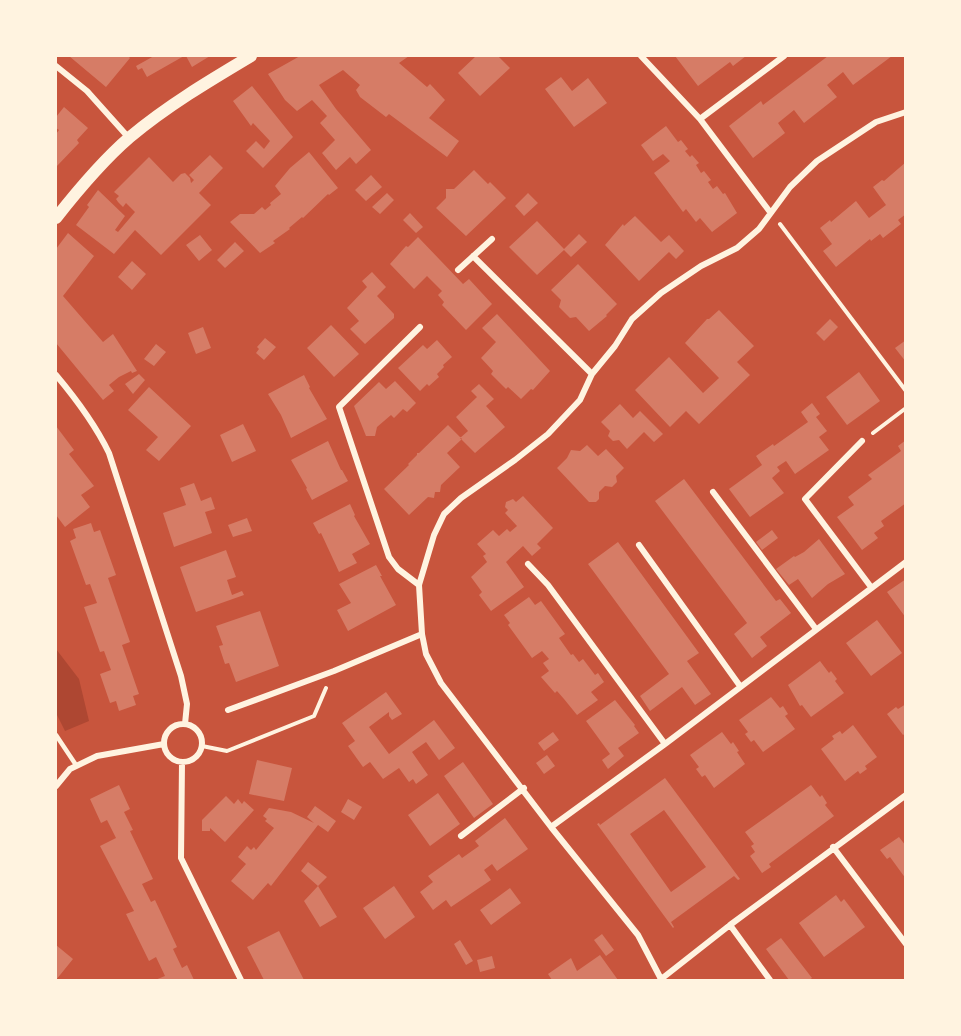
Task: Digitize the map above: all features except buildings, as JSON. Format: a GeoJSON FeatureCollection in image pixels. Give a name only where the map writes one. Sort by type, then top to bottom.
{"type":"FeatureCollection","features":[{"type":"Feature","properties":{"kind":"main road"},"geometry":{"type":"LineString","coordinates":[[56,218],[87,179],[129,138],[181,98],[251,56]]}},
{"type":"Feature","properties":{"kind":"street"},"geometry":{"type":"LineString","coordinates":[[641,56],[700,119],[770,212]]}},
{"type":"Feature","properties":{"kind":"street"},"geometry":{"type":"LineString","coordinates":[[700,119],[784,56]]}},
{"type":"Feature","properties":{"kind":"street"},"geometry":{"type":"LineString","coordinates":[[56,66],[87,92],[129,138]]}},
{"type":"Feature","properties":{"kind":"street"},"geometry":{"type":"LineString","coordinates":[[906,112],[876,122],[817,161],[790,187],[759,229],[737,248],[701,266],[661,293],[632,319],[615,346],[592,374],[580,400],[548,434],[460,498],[444,514],[434,535],[419,585],[422,634],[426,654],[441,683],[524,788],[551,827],[638,935],[660,980],[833,847],[906,795]]}},
{"type":"Feature","properties":{"kind":"street"},"geometry":{"type":"LineString","coordinates":[[458,270],[492,239]]}},
{"type":"Feature","properties":{"kind":"street"},"geometry":{"type":"LineString","coordinates":[[473,256],[592,374]]}},
{"type":"Feature","properties":{"kind":"street"},"geometry":{"type":"LineString","coordinates":[[419,585],[398,569],[389,557],[339,407],[420,327]]}},
{"type":"Feature","properties":{"kind":"street"},"geometry":{"type":"LineString","coordinates":[[56,375],[98,430],[109,453],[181,676],[187,704],[185,724]]}},
{"type":"Feature","properties":{"kind":"street"},"geometry":{"type":"LineString","coordinates":[[862,441],[805,498],[871,587]]}},
{"type":"Feature","properties":{"kind":"street"},"geometry":{"type":"LineString","coordinates":[[713,492],[816,628]]}},
{"type":"Feature","properties":{"kind":"street"},"geometry":{"type":"LineString","coordinates":[[639,545],[740,686]]}},
{"type":"Feature","properties":{"kind":"street"},"geometry":{"type":"LineString","coordinates":[[551,827],[906,562]]}},
{"type":"Feature","properties":{"kind":"street"},"geometry":{"type":"LineString","coordinates":[[528,564],[548,585],[665,744]]}},
{"type":"Feature","properties":{"kind":"street"},"geometry":{"type":"LineString","coordinates":[[228,710],[334,671],[422,634]]}},
{"type":"Feature","properties":{"kind":"street"},"geometry":{"type":"LineString","coordinates":[[185,724],[196,729],[200,734],[202,746],[197,756],[182,763],[170,757],[164,744],[172,727],[185,724]]}},
{"type":"Feature","properties":{"kind":"street"},"geometry":{"type":"LineString","coordinates":[[56,786],[76,765],[97,756],[164,744]]}},
{"type":"Feature","properties":{"kind":"street"},"geometry":{"type":"LineString","coordinates":[[182,763],[181,858],[241,981]]}},
{"type":"Feature","properties":{"kind":"street"},"geometry":{"type":"LineString","coordinates":[[461,836],[524,788]]}},
{"type":"Feature","properties":{"kind":"street"},"geometry":{"type":"LineString","coordinates":[[833,847],[906,944]]}},
{"type":"Feature","properties":{"kind":"street"},"geometry":{"type":"LineString","coordinates":[[730,925],[770,981]]}},
{"type":"Feature","properties":{"kind":"lane"},"geometry":{"type":"LineString","coordinates":[[56,735],[76,765]]}},
{"type":"Feature","properties":{"kind":"path"},"geometry":{"type":"LineString","coordinates":[[770,212],[906,391]]}},
{"type":"Feature","properties":{"kind":"path"},"geometry":{"type":"LineString","coordinates":[[862,441],[906,408]]}},
{"type":"Feature","properties":{"kind":"path"},"geometry":{"type":"LineString","coordinates":[[202,746],[227,751],[314,716],[334,671]]}},
{"type":"Feature","properties":{"kind":"shaded area"},"geometry":{"type":"Polygon","coordinates":[[[56,649],[79,679],[89,721],[65,731],[56,713],[56,649]]]}}]}
